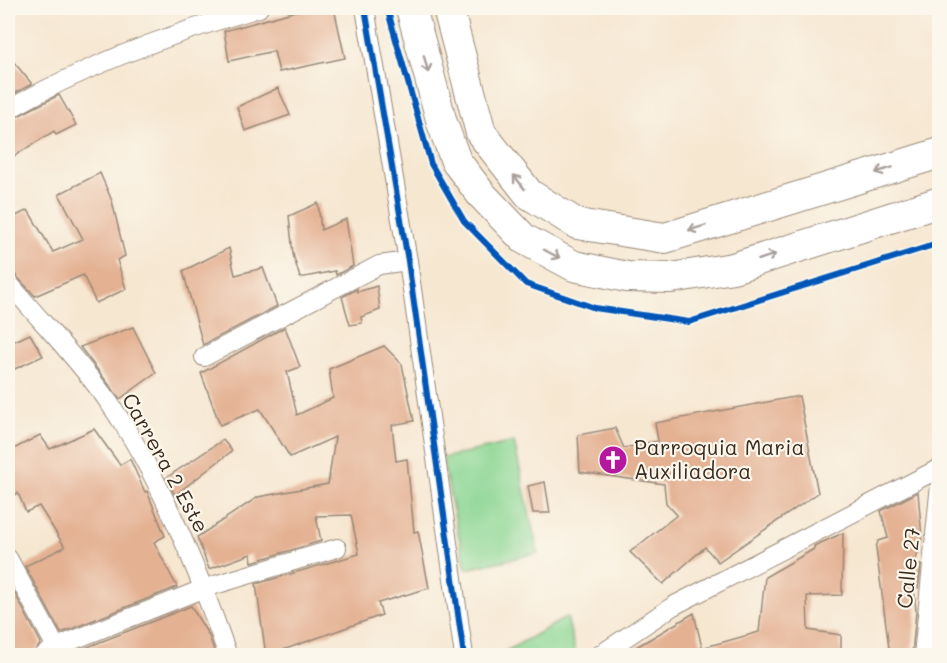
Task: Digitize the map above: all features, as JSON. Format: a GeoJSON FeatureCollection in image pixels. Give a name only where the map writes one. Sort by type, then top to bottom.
{"type":"FeatureCollection","features":[{"type":"Feature","properties":{"kind":"main road"},"geometry":{"type":"LineString","coordinates":[[411,8],[442,123],[456,161],[481,194],[524,240],[574,266],[627,277],[671,278],[733,268],[939,202]]}},
{"type":"Feature","properties":{"kind":"main road"},"geometry":{"type":"LineString","coordinates":[[448,8],[481,133],[529,194],[577,224],[665,238],[939,153]]}},
{"type":"Feature","properties":{"kind":"street"},"geometry":{"type":"LineString","coordinates":[[8,110],[42,90],[187,29],[259,8]]}},
{"type":"Feature","properties":{"kind":"street"},"geometry":{"type":"LineString","coordinates":[[365,8],[408,261],[464,656]]}},
{"type":"Feature","properties":{"kind":"street"},"geometry":{"type":"LineString","coordinates":[[204,357],[380,265],[408,261]]}},
{"type":"Feature","properties":{"kind":"street","name":"Carrera 2 Este"},"geometry":{"type":"LineString","coordinates":[[8,282],[110,404],[148,471],[205,588],[228,656]]}},
{"type":"Feature","properties":{"kind":"street"},"geometry":{"type":"LineString","coordinates":[[598,656],[673,606],[939,468]]}},
{"type":"Feature","properties":{"kind":"street","name":"Calle 27"},"geometry":{"type":"LineString","coordinates":[[923,656],[939,484]]}},
{"type":"Feature","properties":{"kind":"street"},"geometry":{"type":"LineString","coordinates":[[8,558],[49,651],[205,588],[337,548]]}},
{"type":"Feature","properties":{"kind":"green space"},"geometry":{"type":"Polygon","coordinates":[[[514,442],[538,553],[466,569],[442,458],[514,442]]]}},
{"type":"Feature","properties":{"kind":"green space"},"geometry":{"type":"Polygon","coordinates":[[[567,617],[576,655],[499,655],[567,617]]]}},
{"type":"Feature","properties":{"kind":"building"},"geometry":{"type":"Polygon","coordinates":[[[307,8],[334,8],[345,58],[279,72],[274,51],[229,61],[224,31],[307,8]]]}},
{"type":"Feature","properties":{"kind":"building"},"geometry":{"type":"Polygon","coordinates":[[[8,55],[32,84],[8,97],[8,55]]]}},
{"type":"Feature","properties":{"kind":"building"},"geometry":{"type":"Polygon","coordinates":[[[278,88],[290,115],[245,131],[237,107],[278,88]]]}},
{"type":"Feature","properties":{"kind":"building"},"geometry":{"type":"Polygon","coordinates":[[[59,95],[76,125],[56,135],[54,131],[8,160],[8,121],[59,95]]]}},
{"type":"Feature","properties":{"kind":"building"},"geometry":{"type":"Polygon","coordinates":[[[100,173],[112,201],[125,256],[117,260],[126,289],[96,303],[83,275],[35,296],[8,267],[8,220],[28,210],[53,252],[83,239],[59,194],[100,173]]]}},
{"type":"Feature","properties":{"kind":"building"},"geometry":{"type":"Polygon","coordinates":[[[318,203],[321,230],[346,219],[353,266],[336,275],[335,271],[300,278],[293,254],[289,216],[318,203]]]}},
{"type":"Feature","properties":{"kind":"building"},"geometry":{"type":"Polygon","coordinates":[[[229,248],[235,275],[263,268],[277,306],[203,345],[183,271],[229,248]]]}},
{"type":"Feature","properties":{"kind":"building"},"geometry":{"type":"Polygon","coordinates":[[[377,286],[380,310],[361,317],[362,323],[350,325],[342,297],[357,289],[357,292],[377,286]]]}},
{"type":"Feature","properties":{"kind":"building"},"geometry":{"type":"Polygon","coordinates":[[[133,327],[156,373],[120,399],[80,347],[133,327]]]}},
{"type":"Feature","properties":{"kind":"building"},"geometry":{"type":"Polygon","coordinates":[[[285,327],[300,367],[287,372],[297,415],[333,398],[329,369],[384,346],[402,364],[414,421],[392,425],[396,461],[407,459],[414,532],[418,531],[429,588],[378,603],[382,615],[266,656],[256,584],[359,554],[351,515],[316,516],[321,541],[252,562],[251,554],[209,569],[197,537],[258,497],[328,484],[335,437],[290,457],[260,409],[220,425],[201,373],[285,327]]]}},
{"type":"Feature","properties":{"kind":"building"},"geometry":{"type":"Polygon","coordinates":[[[30,334],[43,356],[8,372],[8,344],[30,334]]]}},
{"type":"Feature","properties":{"kind":"building"},"geometry":{"type":"Polygon","coordinates":[[[799,396],[818,493],[718,562],[705,547],[663,584],[630,552],[677,515],[666,503],[664,484],[580,472],[578,435],[615,428],[624,448],[658,441],[655,423],[799,396]]]}},
{"type":"Feature","properties":{"kind":"building"},"geometry":{"type":"Polygon","coordinates":[[[94,429],[120,465],[130,459],[145,492],[147,491],[165,536],[154,542],[177,587],[61,633],[25,566],[65,547],[39,506],[26,512],[18,493],[8,498],[8,452],[40,435],[50,449],[94,429]]]}},
{"type":"Feature","properties":{"kind":"building"},"geometry":{"type":"Polygon","coordinates":[[[223,440],[232,451],[175,495],[166,478],[223,440]]]}},
{"type":"Feature","properties":{"kind":"building"},"geometry":{"type":"Polygon","coordinates":[[[545,482],[550,513],[533,513],[528,486],[545,482]]]}},
{"type":"Feature","properties":{"kind":"building"},"geometry":{"type":"Polygon","coordinates":[[[918,492],[922,538],[914,566],[921,565],[918,588],[914,588],[916,612],[912,654],[890,656],[876,548],[878,541],[888,538],[881,511],[918,492]]]}},
{"type":"Feature","properties":{"kind":"building"},"geometry":{"type":"Polygon","coordinates":[[[843,533],[842,595],[807,596],[808,630],[841,635],[841,656],[621,656],[694,613],[702,648],[759,632],[765,577],[814,549],[814,546],[843,533]]]}},
{"type":"Feature","properties":{"kind":"building"},"geometry":{"type":"Polygon","coordinates":[[[8,581],[41,643],[32,656],[8,656],[8,581]]]}},
{"type":"Feature","properties":{"kind":"building"},"geometry":{"type":"Polygon","coordinates":[[[191,606],[209,636],[216,656],[65,656],[191,606]]]}},
{"type":"Feature","properties":{"kind":"cycle path"},"geometry":{"type":"LineString","coordinates":[[365,8],[408,261],[464,656]]}},
{"type":"Feature","properties":{"kind":"cycle path"},"geometry":{"type":"LineString","coordinates":[[387,8],[431,164],[464,221],[526,284],[595,308],[689,322],[940,243]]}},
{"type":"Feature","properties":{"kind":"place","name":"Parroquia Maria Auxiliadora"},"geometry":{"type":"Point","coordinates":[613,460]}}]}
